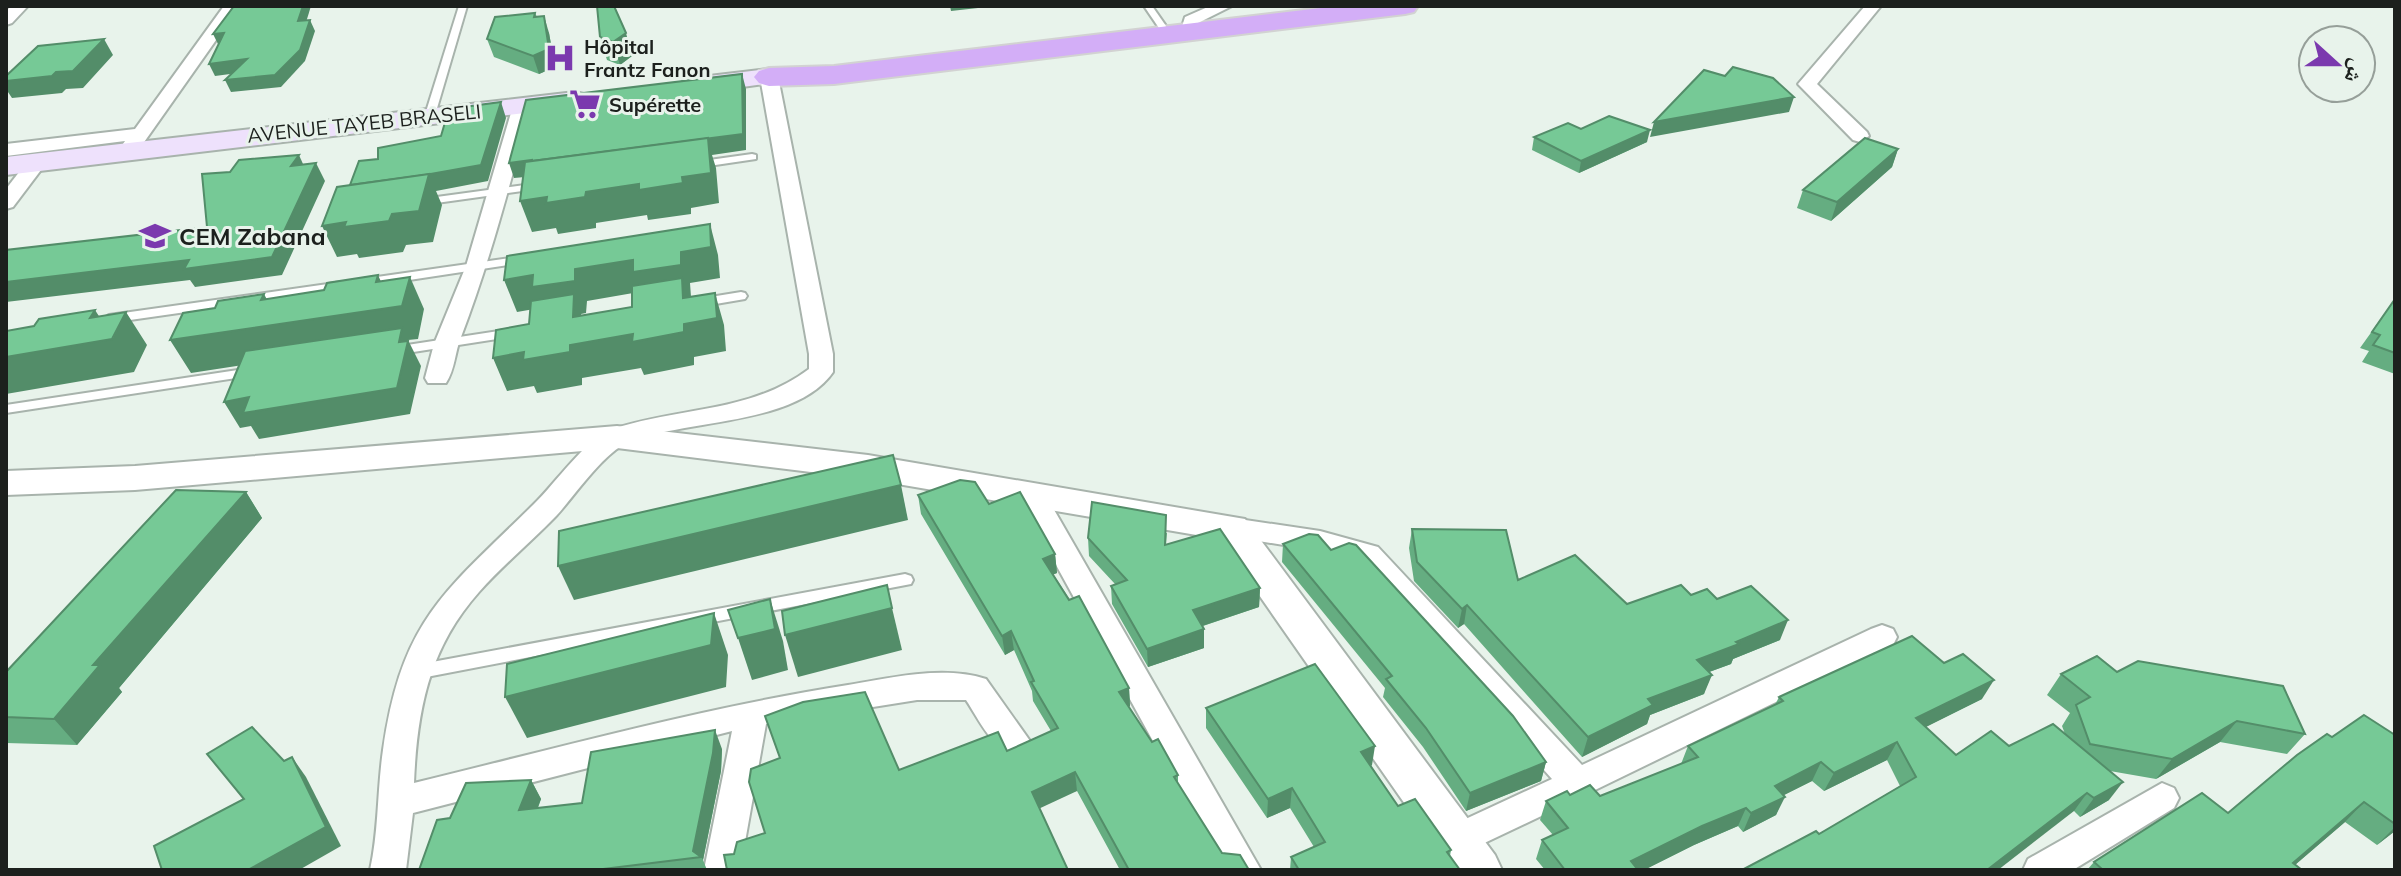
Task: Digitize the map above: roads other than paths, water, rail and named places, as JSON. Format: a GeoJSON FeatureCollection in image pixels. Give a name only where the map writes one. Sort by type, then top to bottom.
{"type":"FeatureCollection","features":[{"type":"Feature","properties":{"kind":"highway"},"geometry":{"type":"LineString","coordinates":[[769,77],[834,75],[1172,22],[1344,6]]}},
{"type":"Feature","properties":{"kind":"highway"},"geometry":{"type":"LineString","coordinates":[[1172,22],[1405,6]]}},
{"type":"Feature","properties":{"kind":"main road"},"geometry":{"type":"LineString","coordinates":[[661,90],[769,77]]}},
{"type":"Feature","properties":{"kind":"main road","name":"AVENUE TAYEB BRASELI"},"geometry":{"type":"LineString","coordinates":[[6,166],[134,142],[599,97]]}},
{"type":"Feature","properties":{"kind":"street"},"geometry":{"type":"LineString","coordinates":[[6,20],[20,6]]}},
{"type":"Feature","properties":{"kind":"street"},"geometry":{"type":"LineString","coordinates":[[6,150],[134,142],[232,6]]}},
{"type":"Feature","properties":{"kind":"street"},"geometry":{"type":"LineString","coordinates":[[1172,22],[1224,6]]}},
{"type":"Feature","properties":{"kind":"street"},"geometry":{"type":"LineString","coordinates":[[1860,136],[1807,84],[1873,6]]}},
{"type":"Feature","properties":{"kind":"street"},"geometry":{"type":"LineString","coordinates":[[6,483],[135,478],[617,437],[744,409],[804,388],[821,372],[821,354],[769,77]]}},
{"type":"Feature","properties":{"kind":"street"},"geometry":{"type":"LineString","coordinates":[[437,378],[446,344],[477,266],[522,106]]}},
{"type":"Feature","properties":{"kind":"street"},"geometry":{"type":"LineString","coordinates":[[6,203],[37,162]]}},
{"type":"Feature","properties":{"kind":"street"},"geometry":{"type":"LineString","coordinates":[[711,450],[744,409]]}},
{"type":"Feature","properties":{"kind":"street"},"geometry":{"type":"LineString","coordinates":[[617,437],[868,467],[1320,541],[1368,554],[1579,785]]}},
{"type":"Feature","properties":{"kind":"street"},"geometry":{"type":"LineString","coordinates":[[388,870],[400,748],[416,672],[427,640],[483,567],[532,523],[617,437]]}},
{"type":"Feature","properties":{"kind":"street"},"geometry":{"type":"LineString","coordinates":[[1031,494],[1243,870]]}},
{"type":"Feature","properties":{"kind":"street"},"geometry":{"type":"LineString","coordinates":[[1232,528],[1468,855],[1579,785],[1882,637]]}},
{"type":"Feature","properties":{"kind":"street"},"geometry":{"type":"LineString","coordinates":[[394,803],[752,713],[917,687],[975,688],[1013,741]]}},
{"type":"Feature","properties":{"kind":"street"},"geometry":{"type":"LineString","coordinates":[[722,870],[752,713]]}},
{"type":"Feature","properties":{"kind":"street"},"geometry":{"type":"LineString","coordinates":[[2041,870],[2162,798]]}},
{"type":"Feature","properties":{"kind":"lane"},"geometry":{"type":"LineString","coordinates":[[430,115],[463,6]]}},
{"type":"Feature","properties":{"kind":"lane"},"geometry":{"type":"LineString","coordinates":[[676,167],[752,157]]}},
{"type":"Feature","properties":{"kind":"lane"},"geometry":{"type":"LineString","coordinates":[[417,203],[556,184]]}},
{"type":"Feature","properties":{"kind":"lane"},"geometry":{"type":"LineString","coordinates":[[100,320],[537,258]]}},
{"type":"Feature","properties":{"kind":"lane"},"geometry":{"type":"LineString","coordinates":[[679,306],[741,296]]}},
{"type":"Feature","properties":{"kind":"lane"},"geometry":{"type":"LineString","coordinates":[[383,353],[524,331]]}},
{"type":"Feature","properties":{"kind":"lane"},"geometry":{"type":"LineString","coordinates":[[6,409],[273,369]]}},
{"type":"Feature","properties":{"kind":"lane"},"geometry":{"type":"LineString","coordinates":[[416,672],[905,580]]}},
{"type":"Feature","properties":{"kind":"place","name":"Hôpital Frantz Fanon"},"geometry":{"type":"Point","coordinates":[560,58]}},
{"type":"Feature","properties":{"kind":"place","name":"Supérette"},"geometry":{"type":"Point","coordinates":[585,104]}},
{"type":"Feature","properties":{"kind":"place","name":"CEM Zabana"},"geometry":{"type":"Point","coordinates":[155,236]}}]}
